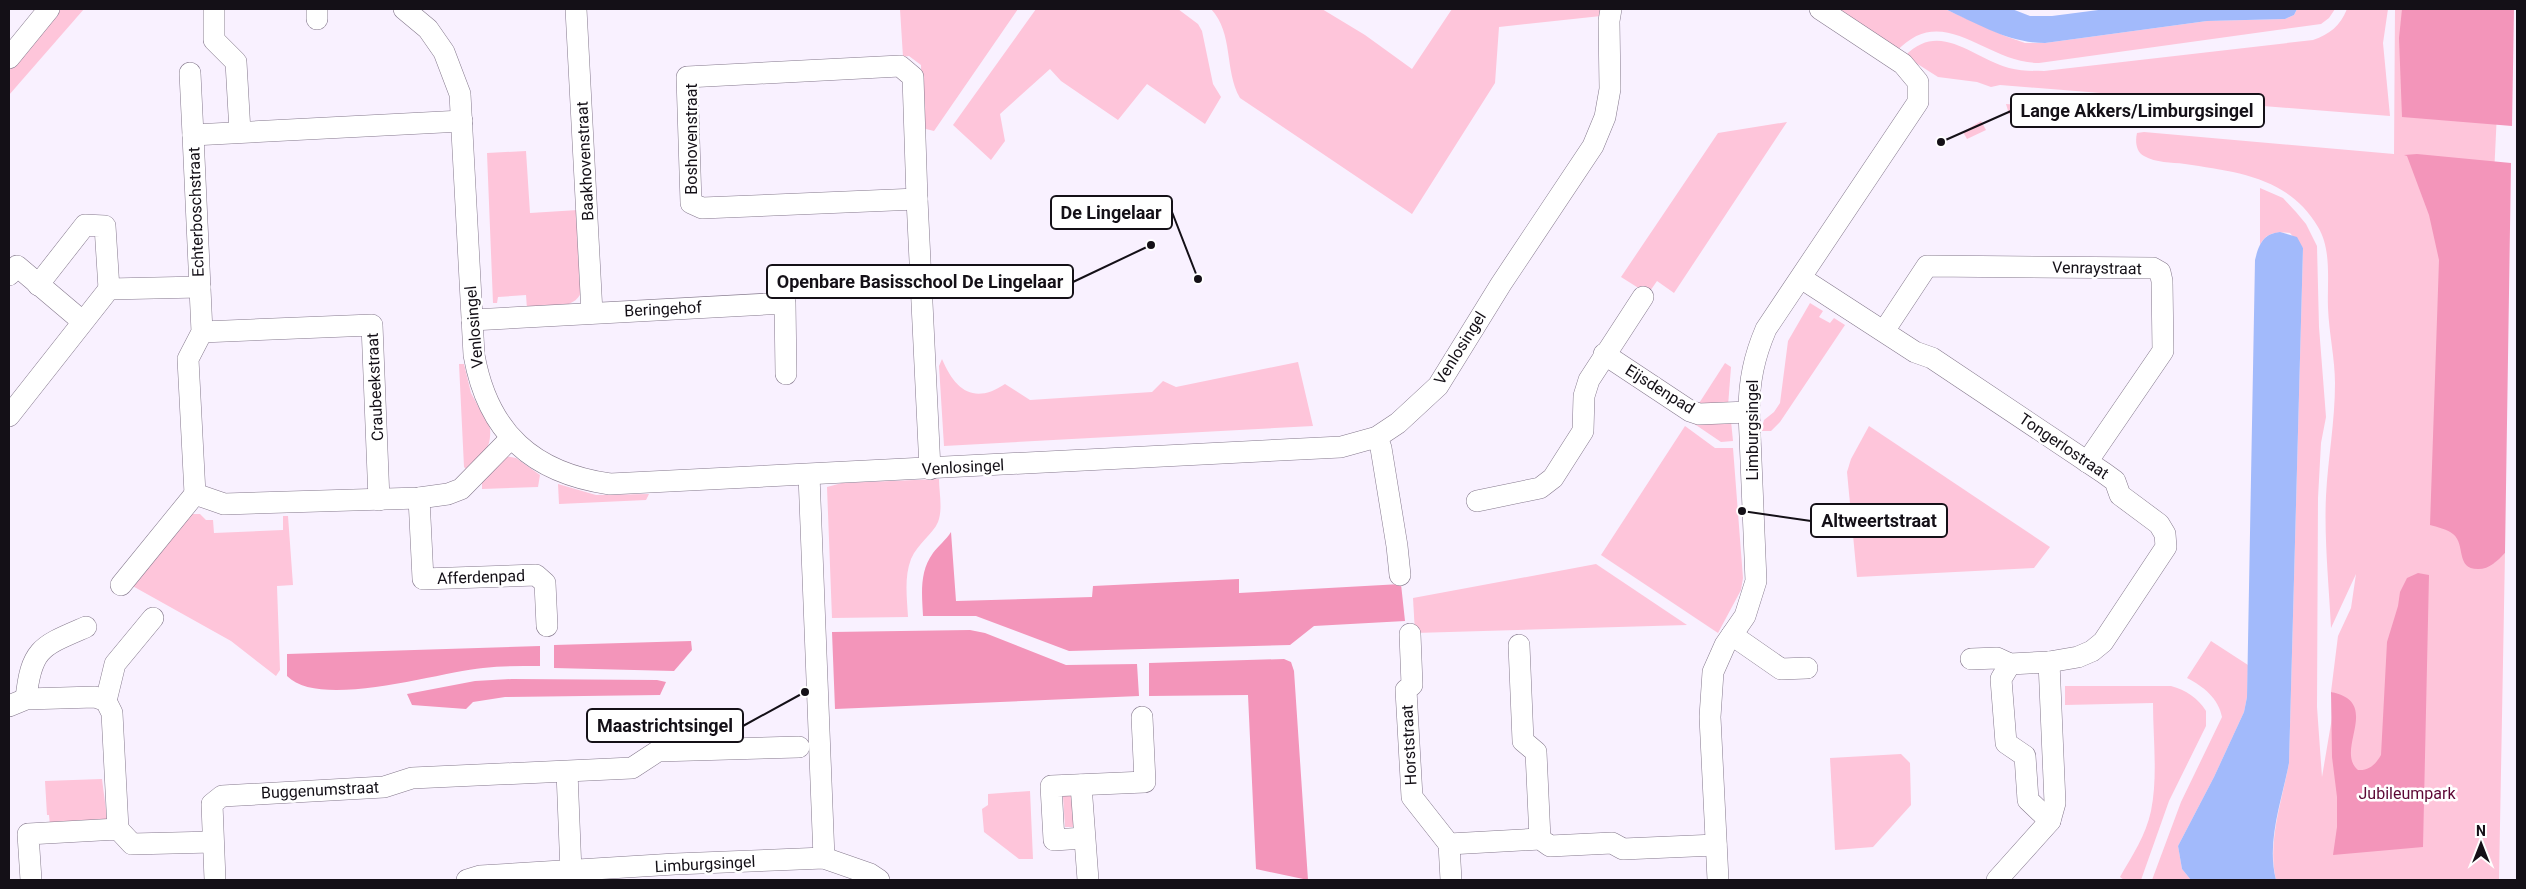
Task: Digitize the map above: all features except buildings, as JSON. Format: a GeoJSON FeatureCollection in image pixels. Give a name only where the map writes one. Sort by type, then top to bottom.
{"type":"FeatureCollection","features":[{"type":"Feature","properties":{"kind":"street"},"geometry":{"type":"LineString","coordinates":[[9,35],[31,9]]}},
{"type":"Feature","properties":{"kind":"street"},"geometry":{"type":"LineString","coordinates":[[9,58],[50,9]]}},
{"type":"Feature","properties":{"kind":"street"},"geometry":{"type":"LineString","coordinates":[[214,9],[214,40],[236,62],[240,132]]}},
{"type":"Feature","properties":{"kind":"street","name":"Venlosingel"},"geometry":{"type":"LineString","coordinates":[[404,9],[428,29],[444,52],[460,94],[472,320],[478,378],[490,406],[511,438],[532,456],[553,468],[581,480],[610,484],[1341,448],[1377,437],[1398,423],[1438,386],[1501,284],[1593,146],[1605,117],[1610,89],[1609,21],[1611,9]]}},
{"type":"Feature","properties":{"kind":"street","name":"Baakhovenstraat"},"geometry":{"type":"LineString","coordinates":[[576,9],[592,313]]}},
{"type":"Feature","properties":{"kind":"street","name":"Limburgsingel"},"geometry":{"type":"LineString","coordinates":[[1718,880],[1710,712],[1714,672],[1732,635],[1745,616],[1756,581],[1749,412],[1749,388],[1754,357],[1766,329],[1918,102],[1918,82],[1902,64],[1820,9]]}},
{"type":"Feature","properties":{"kind":"street","name":"Boshovenstraat"},"geometry":{"type":"LineString","coordinates":[[917,199],[702,208],[691,203],[687,77],[900,66],[913,77],[930,468]]}},
{"type":"Feature","properties":{"kind":"street"},"geometry":{"type":"LineString","coordinates":[[190,72],[193,135]]}},
{"type":"Feature","properties":{"kind":"street","name":"Echterboschstraat"},"geometry":{"type":"LineString","coordinates":[[195,494],[188,359],[202,332],[193,135],[462,121]]}},
{"type":"Feature","properties":{"kind":"street"},"geometry":{"type":"LineString","coordinates":[[9,416],[82,320],[109,289],[105,226],[85,225],[38,285]]}},
{"type":"Feature","properties":{"kind":"street"},"geometry":{"type":"LineString","coordinates":[[9,276],[17,266],[82,320]]}},
{"type":"Feature","properties":{"kind":"street","name":"Venraystraat"},"geometry":{"type":"LineString","coordinates":[[1884,331],[1927,266],[2153,268],[2160,272],[2162,281],[2163,351],[2087,462]]}},
{"type":"Feature","properties":{"kind":"street","name":"Tongerlostraat"},"geometry":{"type":"LineString","coordinates":[[1801,278],[1915,352],[1932,358],[2115,481],[2120,495],[2159,524],[2166,534],[2166,547],[2103,642],[2092,651],[2078,658],[2049,662],[2010,664],[1997,658],[1971,659]]}},
{"type":"Feature","properties":{"kind":"street"},"geometry":{"type":"LineString","coordinates":[[109,289],[200,287]]}},
{"type":"Feature","properties":{"kind":"street"},"geometry":{"type":"LineString","coordinates":[[1477,500],[1540,488],[1554,478],[1583,431],[1584,396],[1589,380],[1604,354],[1643,297]]}},
{"type":"Feature","properties":{"kind":"street","name":"Beringehof"},"geometry":{"type":"LineString","coordinates":[[472,320],[785,303],[786,374]]}},
{"type":"Feature","properties":{"kind":"street","name":"Craubeekstraat"},"geometry":{"type":"LineString","coordinates":[[202,332],[372,325],[379,500]]}},
{"type":"Feature","properties":{"kind":"street","name":"Eijsdenpad"},"geometry":{"type":"LineString","coordinates":[[1604,354],[1690,411],[1699,414],[1749,412]]}},
{"type":"Feature","properties":{"kind":"street"},"geometry":{"type":"LineString","coordinates":[[1377,437],[1381,448],[1400,575]]}},
{"type":"Feature","properties":{"kind":"street"},"geometry":{"type":"LineString","coordinates":[[121,585],[195,494],[224,504],[379,500],[448,494],[462,489],[511,438]]}},
{"type":"Feature","properties":{"kind":"street"},"geometry":{"type":"LineString","coordinates":[[809,475],[824,858]]}},
{"type":"Feature","properties":{"kind":"street","name":"Afferdenpad"},"geometry":{"type":"LineString","coordinates":[[419,498],[423,580],[536,575],[545,583],[547,626]]}},
{"type":"Feature","properties":{"kind":"street"},"geometry":{"type":"LineString","coordinates":[[153,618],[115,664],[106,701],[112,713],[118,829],[132,844],[213,842]]}},
{"type":"Feature","properties":{"kind":"street"},"geometry":{"type":"LineString","coordinates":[[86,627],[50,643],[37,654],[18,702],[95,697],[106,701]]}},
{"type":"Feature","properties":{"kind":"street","name":"Horststraat"},"geometry":{"type":"LineString","coordinates":[[1410,634],[1412,685],[1406,690],[1412,797],[1449,844]]}},
{"type":"Feature","properties":{"kind":"street"},"geometry":{"type":"LineString","coordinates":[[1732,635],[1781,669],[1806,668]]}},
{"type":"Feature","properties":{"kind":"street"},"geometry":{"type":"LineString","coordinates":[[1518,645],[1523,741],[1536,752],[1540,839]]}},
{"type":"Feature","properties":{"kind":"street"},"geometry":{"type":"LineString","coordinates":[[1997,880],[2050,821],[2055,803],[2049,662]]}},
{"type":"Feature","properties":{"kind":"street"},"geometry":{"type":"LineString","coordinates":[[2010,664],[2001,679],[2006,743],[2025,756],[2028,800],[2050,821]]}},
{"type":"Feature","properties":{"kind":"street"},"geometry":{"type":"LineString","coordinates":[[1084,838],[1054,840],[1051,786],[1145,782],[1142,717]]}},
{"type":"Feature","properties":{"kind":"street","name":"Buggenumstraat"},"geometry":{"type":"LineString","coordinates":[[215,880],[212,804],[222,796],[384,787],[412,778],[632,768],[658,751],[799,747]]}},
{"type":"Feature","properties":{"kind":"street"},"geometry":{"type":"LineString","coordinates":[[567,772],[571,872]]}},
{"type":"Feature","properties":{"kind":"street"},"geometry":{"type":"LineString","coordinates":[[1081,785],[1088,880]]}},
{"type":"Feature","properties":{"kind":"street"},"geometry":{"type":"LineString","coordinates":[[31,880],[28,834],[118,829]]}},
{"type":"Feature","properties":{"kind":"street"},"geometry":{"type":"LineString","coordinates":[[1451,880],[1449,844],[1540,839],[1550,846],[1612,842],[1623,849],[1716,845]]}},
{"type":"Feature","properties":{"kind":"street","name":"Limburgsingel"},"geometry":{"type":"LineString","coordinates":[[466,880],[480,876],[571,872],[675,864],[824,858],[870,874],[879,880]]}},
{"type":"Feature","properties":{"kind":"green space"},"geometry":{"type":"Polygon","coordinates":[[[58,9],[84,9],[9,95],[9,67],[58,9]]]}},
{"type":"Feature","properties":{"kind":"green space"},"geometry":{"type":"Polygon","coordinates":[[[900,9],[1018,9],[934,131],[922,128],[921,65],[909,56],[903,57],[900,9]]]}},
{"type":"Feature","properties":{"kind":"green space"},"geometry":{"type":"Polygon","coordinates":[[[1036,9],[1178,9],[1198,24],[1202,31],[1213,84],[1221,97],[1205,124],[1147,84],[1118,120],[1061,81],[1050,69],[1000,114],[1005,141],[991,160],[953,125],[1036,9]]]}},
{"type":"Feature","properties":{"kind":"green space"},"geometry":{"type":"Polygon","coordinates":[[[1211,9],[1322,9],[1365,35],[1412,69],[1452,9],[1601,9],[1601,16],[1499,27],[1495,83],[1412,214],[1240,98],[1232,76],[1223,30],[1211,9]]]}},
{"type":"Feature","properties":{"kind":"green space"},"geometry":{"type":"Polygon","coordinates":[[[1831,9],[1945,9],[2025,43],[2045,43],[2207,21],[2285,19],[2294,15],[2297,9],[2335,9],[2329,18],[2321,24],[2039,63],[2019,60],[2000,54],[1965,38],[1948,33],[1931,32],[1913,38],[1896,52],[1831,9]]]}},
{"type":"Feature","properties":{"kind":"green space"},"geometry":{"type":"Polygon","coordinates":[[[2347,9],[2388,9],[2383,43],[2390,116],[2000,85],[1991,87],[1977,82],[1938,77],[1905,56],[1918,46],[1931,41],[1944,41],[2009,68],[2044,71],[2313,40],[2334,29],[2347,9]]]}},
{"type":"Feature","properties":{"kind":"green space","name":"Jubileumpark"},"geometry":{"type":"Polygon","coordinates":[[[2395,9],[2502,9],[2494,175],[2494,563],[2505,553],[2499,880],[2276,880],[2273,851],[2274,836],[2289,763],[2303,248],[2290,233],[2269,235],[2260,245],[2260,188],[2283,198],[2306,224],[2317,246],[2319,327],[2326,417],[2321,443],[2318,498],[2317,707],[2322,777],[2336,694],[2331,692],[2338,636],[2351,608],[2356,574],[2331,628],[2326,512],[2335,383],[2329,317],[2327,256],[2318,227],[2306,210],[2277,187],[2242,174],[2149,158],[2139,152],[2136,136],[2137,133],[2144,132],[2394,154],[2395,9]]]}},
{"type":"Feature","properties":{"kind":"green space"},"geometry":{"type":"Polygon","coordinates":[[[2402,9],[2514,9],[2512,126],[2402,117],[2399,38],[2402,9]]]}},
{"type":"Feature","properties":{"kind":"green space"},"geometry":{"type":"Polygon","coordinates":[[[2006,104],[2084,110],[2084,112],[2048,112],[2015,118],[2009,114],[2006,104]]]}},
{"type":"Feature","properties":{"kind":"green space"},"geometry":{"type":"Polygon","coordinates":[[[1981,121],[1986,130],[1967,139],[1963,132],[1981,121]]]}},
{"type":"Feature","properties":{"kind":"green space"},"geometry":{"type":"Polygon","coordinates":[[[1787,122],[1674,293],[1657,281],[1648,294],[1621,277],[1718,133],[1787,122]]]}},
{"type":"Feature","properties":{"kind":"green space"},"geometry":{"type":"Polygon","coordinates":[[[526,151],[530,213],[578,210],[581,292],[573,302],[558,307],[527,309],[526,295],[498,297],[497,303],[493,303],[487,153],[526,151]]]}},
{"type":"Feature","properties":{"kind":"green space"},"geometry":{"type":"Polygon","coordinates":[[[2417,154],[2511,163],[2505,553],[2493,564],[2482,569],[2471,568],[2466,565],[2463,561],[2457,538],[2453,534],[2445,529],[2430,525],[2439,260],[2429,215],[2407,156],[2404,155],[2417,154]]]}},
{"type":"Feature","properties":{"kind":"green space"},"geometry":{"type":"Polygon","coordinates":[[[1072,195],[1096,212],[1085,229],[1060,212],[1072,195]]]}},
{"type":"Feature","properties":{"kind":"green space"},"geometry":{"type":"Polygon","coordinates":[[[1810,303],[1823,311],[1819,317],[1830,323],[1834,318],[1845,325],[1780,422],[1771,431],[1761,431],[1764,420],[1774,412],[1780,403],[1788,341],[1810,303]]]}},
{"type":"Feature","properties":{"kind":"green space"},"geometry":{"type":"Polygon","coordinates":[[[942,359],[953,379],[967,391],[984,393],[1005,384],[1030,400],[1152,392],[1163,381],[1176,387],[1298,362],[1313,426],[944,446],[939,366],[942,359]]]}},
{"type":"Feature","properties":{"kind":"green space"},"geometry":{"type":"Polygon","coordinates":[[[1725,363],[1731,367],[1728,406],[1696,408],[1725,363]]]}},
{"type":"Feature","properties":{"kind":"green space"},"geometry":{"type":"Polygon","coordinates":[[[459,364],[464,364],[471,393],[490,428],[489,442],[485,452],[468,471],[464,467],[459,364]]]}},
{"type":"Feature","properties":{"kind":"green space"},"geometry":{"type":"Polygon","coordinates":[[[1731,421],[1733,441],[1721,442],[1693,423],[1731,421]]]}},
{"type":"Feature","properties":{"kind":"green space"},"geometry":{"type":"Polygon","coordinates":[[[1685,426],[1715,448],[1733,448],[1743,578],[1741,590],[1718,633],[1601,555],[1685,426]]]}},
{"type":"Feature","properties":{"kind":"green space"},"geometry":{"type":"Polygon","coordinates":[[[1869,426],[2050,547],[2034,568],[1857,577],[1847,472],[1851,459],[1869,426]]]}},
{"type":"Feature","properties":{"kind":"green space"},"geometry":{"type":"Polygon","coordinates":[[[505,456],[516,458],[540,475],[538,487],[482,489],[482,478],[505,456]]]}},
{"type":"Feature","properties":{"kind":"green space"},"geometry":{"type":"Polygon","coordinates":[[[939,479],[941,506],[938,522],[933,531],[914,553],[907,573],[908,617],[832,618],[827,487],[842,483],[939,479]]]}},
{"type":"Feature","properties":{"kind":"green space"},"geometry":{"type":"Polygon","coordinates":[[[558,484],[596,495],[649,494],[646,500],[559,504],[558,484]]]}},
{"type":"Feature","properties":{"kind":"green space"},"geometry":{"type":"Polygon","coordinates":[[[188,514],[200,514],[206,520],[213,520],[214,533],[283,530],[283,516],[288,516],[293,585],[277,586],[280,670],[276,676],[231,641],[129,584],[188,514]]]}},
{"type":"Feature","properties":{"kind":"green space"},"geometry":{"type":"Polygon","coordinates":[[[951,532],[956,601],[1092,597],[1093,586],[1239,579],[1239,593],[1401,584],[1405,621],[1314,626],[1290,645],[1069,651],[976,616],[923,616],[922,584],[925,568],[933,553],[951,532]]]}},
{"type":"Feature","properties":{"kind":"green space"},"geometry":{"type":"Polygon","coordinates":[[[1596,564],[1687,625],[1415,633],[1413,598],[1596,564]]]}},
{"type":"Feature","properties":{"kind":"green space"},"geometry":{"type":"Polygon","coordinates":[[[2418,573],[2429,575],[2423,847],[2333,855],[2337,827],[2337,797],[2332,757],[2331,692],[2346,697],[2354,706],[2356,716],[2351,751],[2352,761],[2358,770],[2369,768],[2381,755],[2387,642],[2398,606],[2400,592],[2407,578],[2418,573]]]}},
{"type":"Feature","properties":{"kind":"green space"},"geometry":{"type":"Polygon","coordinates":[[[970,630],[985,633],[1066,665],[1137,664],[1139,696],[835,709],[832,632],[970,630]]]}},
{"type":"Feature","properties":{"kind":"green space"},"geometry":{"type":"Polygon","coordinates":[[[691,641],[692,650],[674,671],[554,668],[554,645],[691,641]]]}},
{"type":"Feature","properties":{"kind":"green space"},"geometry":{"type":"Polygon","coordinates":[[[2211,641],[2248,665],[2247,697],[2244,712],[2214,777],[2178,846],[2182,869],[2191,880],[2152,880],[2181,802],[2222,717],[2218,704],[2214,699],[2199,685],[2187,678],[2211,641]]]}},
{"type":"Feature","properties":{"kind":"green space"},"geometry":{"type":"Polygon","coordinates":[[[540,646],[540,666],[483,668],[381,686],[325,690],[303,686],[287,676],[287,654],[540,646]]]}},
{"type":"Feature","properties":{"kind":"green space"},"geometry":{"type":"Polygon","coordinates":[[[1284,659],[1291,662],[1294,671],[1308,880],[1256,869],[1248,695],[1149,696],[1149,663],[1284,659]]]}},
{"type":"Feature","properties":{"kind":"green space"},"geometry":{"type":"Polygon","coordinates":[[[512,679],[657,680],[666,682],[660,695],[505,697],[473,702],[466,709],[412,705],[407,694],[475,681],[512,679]]]}},
{"type":"Feature","properties":{"kind":"green space"},"geometry":{"type":"Polygon","coordinates":[[[2065,686],[2171,686],[2191,695],[2206,711],[2206,726],[2169,801],[2141,880],[2124,880],[2120,877],[2142,837],[2151,811],[2155,771],[2153,703],[2065,705],[2065,686]]]}},
{"type":"Feature","properties":{"kind":"green space"},"geometry":{"type":"Polygon","coordinates":[[[1901,754],[1910,763],[1911,805],[1873,847],[1835,850],[1830,758],[1901,754]]]}},
{"type":"Feature","properties":{"kind":"green space"},"geometry":{"type":"Polygon","coordinates":[[[102,779],[107,818],[102,824],[50,826],[49,815],[47,815],[45,781],[102,779]]]}},
{"type":"Feature","properties":{"kind":"green space"},"geometry":{"type":"Polygon","coordinates":[[[1030,791],[1033,859],[1019,859],[984,832],[982,809],[988,805],[988,794],[1030,791]]]}},
{"type":"Feature","properties":{"kind":"green space"},"geometry":{"type":"Polygon","coordinates":[[[1075,795],[1076,827],[1065,827],[1063,796],[1075,795]]]}},
{"type":"Feature","properties":{"kind":"water"},"geometry":{"type":"Polygon","coordinates":[[[1945,9],[2012,9],[2030,16],[2052,16],[2106,9],[2297,9],[2294,15],[2285,19],[2207,21],[2045,43],[2019,40],[2006,36],[1945,9]]]}},
{"type":"Feature","properties":{"kind":"water"},"geometry":{"type":"Polygon","coordinates":[[[2280,232],[2297,237],[2303,248],[2289,763],[2274,836],[2273,866],[2276,880],[2191,880],[2182,869],[2178,846],[2214,777],[2244,712],[2247,697],[2255,260],[2258,249],[2263,241],[2269,235],[2280,232]]]}},
{"type":"Feature","properties":{"kind":"place","name":"Lange Akkers/Limburgsingel"},"geometry":{"type":"Point","coordinates":[1941,142]}},
{"type":"Feature","properties":{"kind":"place","name":"Openbare Basisschool De Lingelaar"},"geometry":{"type":"Point","coordinates":[1151,245]}},
{"type":"Feature","properties":{"kind":"place","name":"De Lingelaar"},"geometry":{"type":"Point","coordinates":[1198,279]}},
{"type":"Feature","properties":{"kind":"place","name":"Altweertstraat"},"geometry":{"type":"Point","coordinates":[1742,511]}},
{"type":"Feature","properties":{"kind":"place","name":"Maastrichtsingel"},"geometry":{"type":"Point","coordinates":[805,692]}}]}
